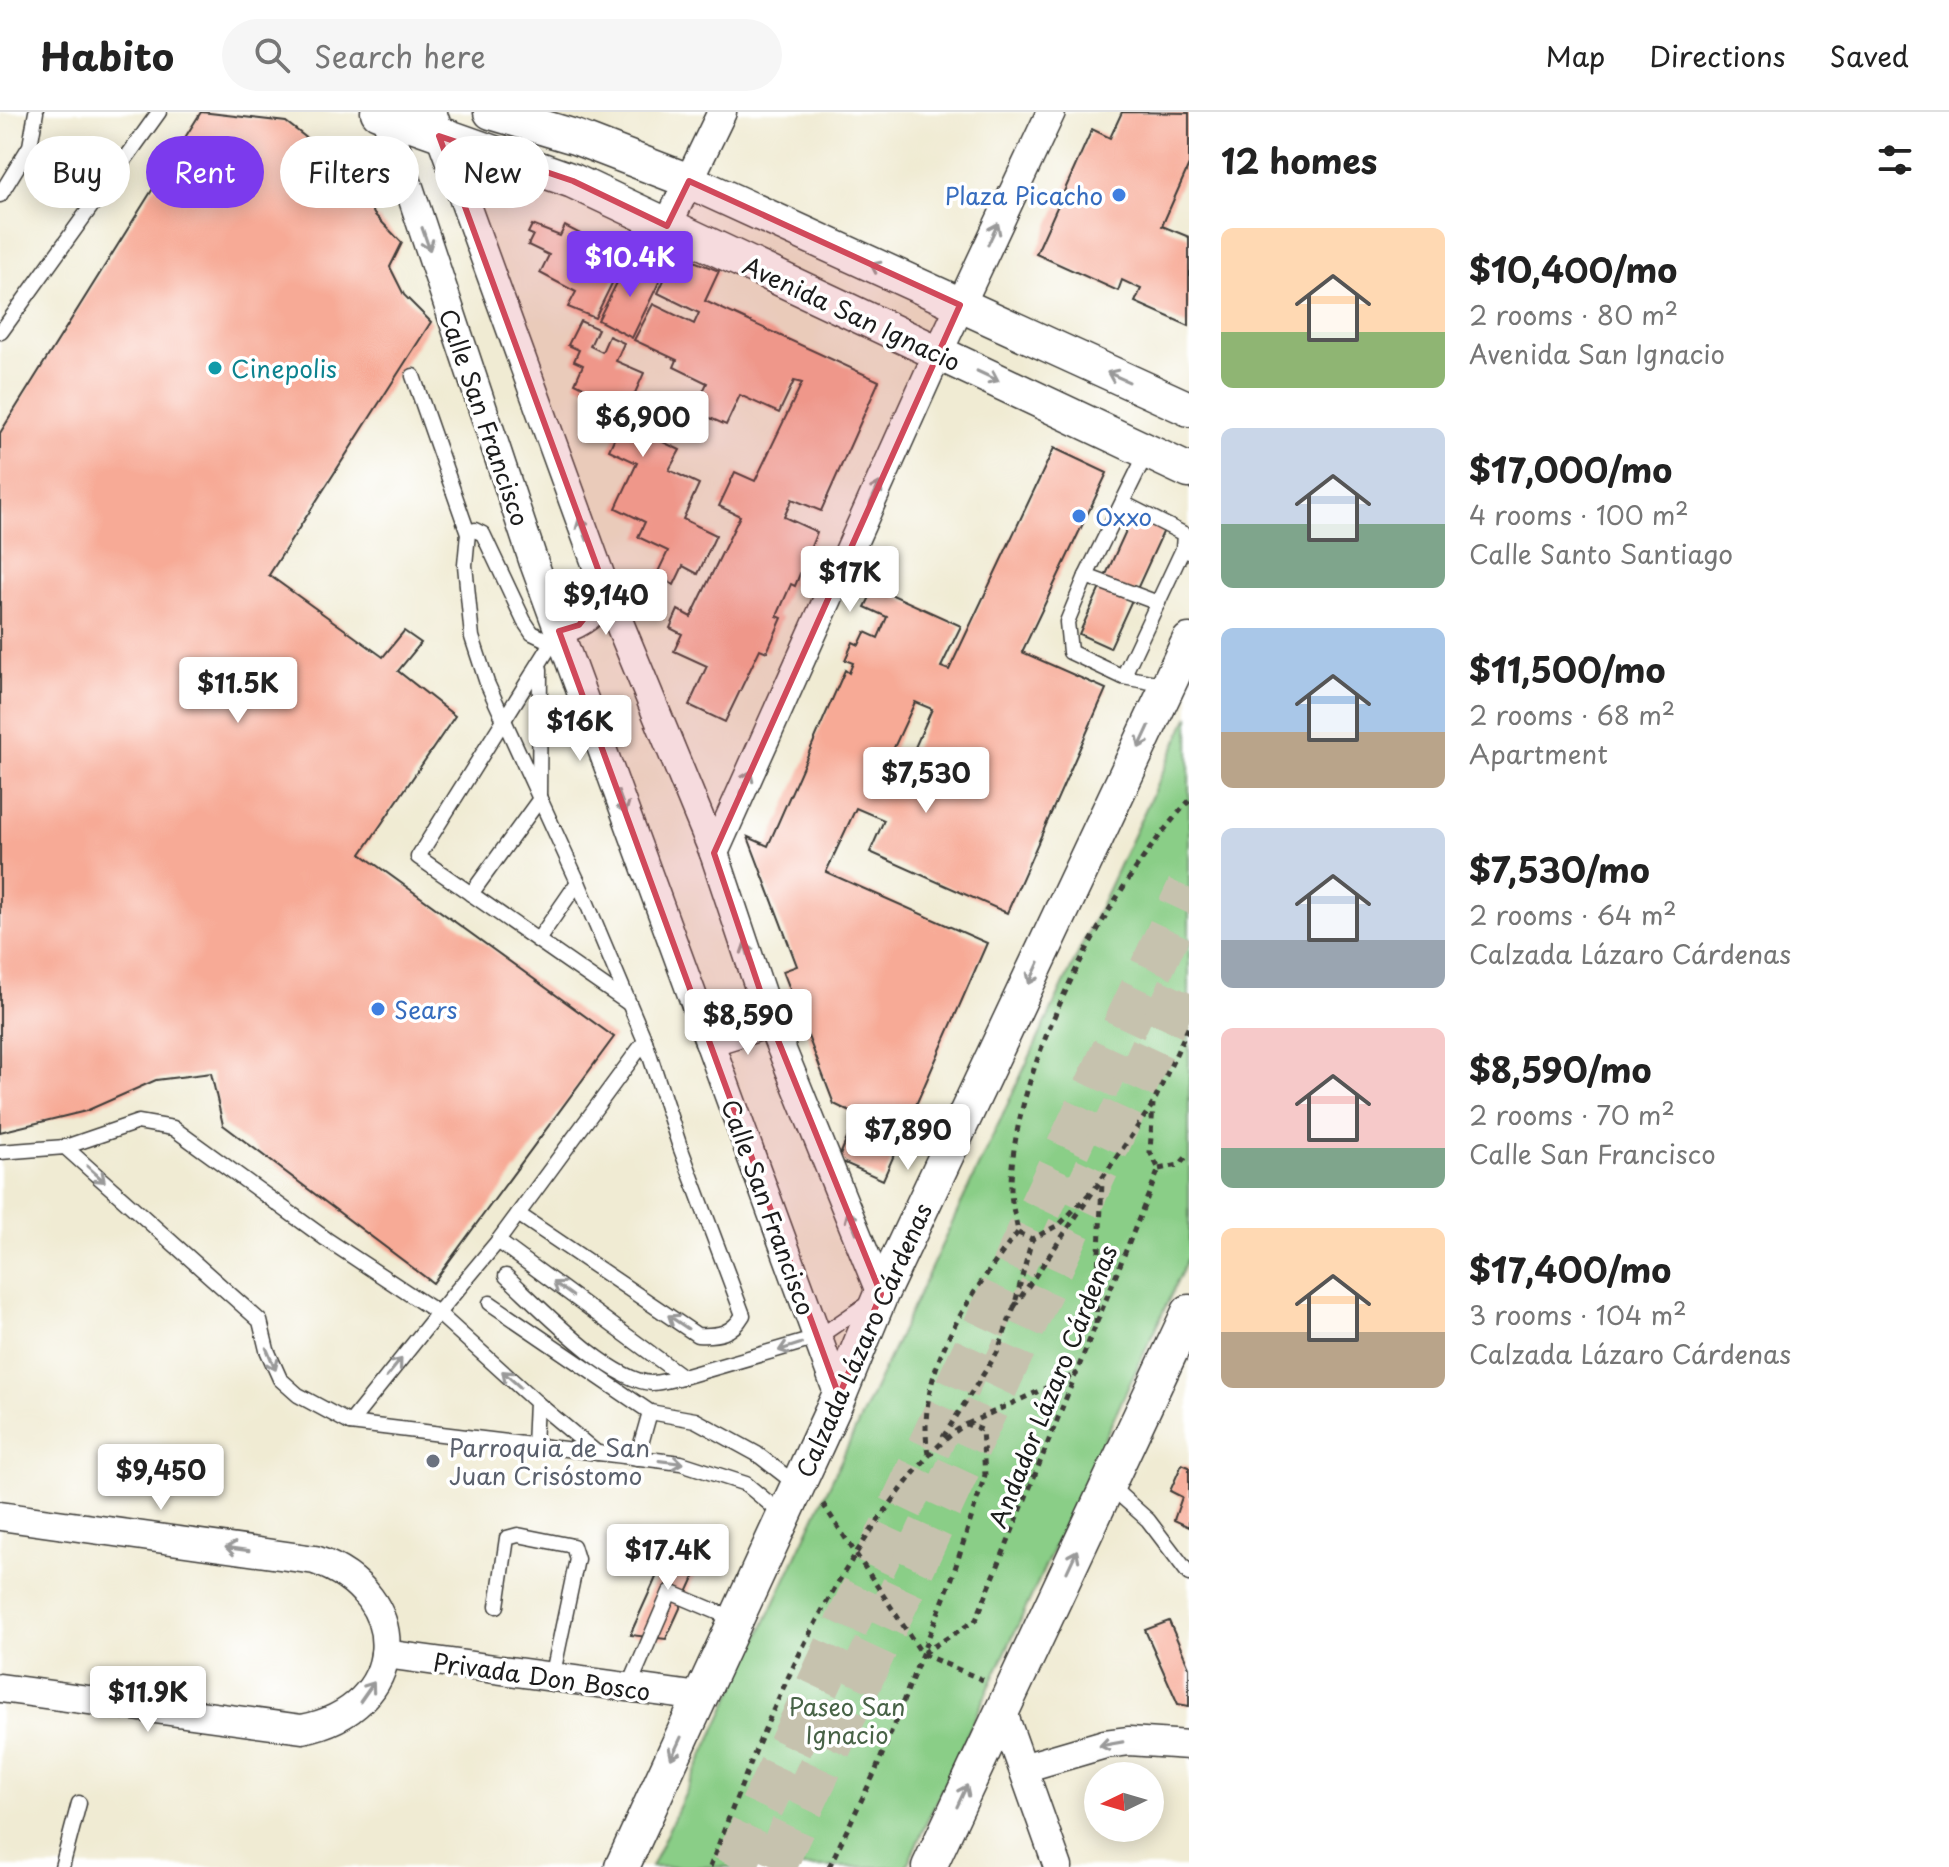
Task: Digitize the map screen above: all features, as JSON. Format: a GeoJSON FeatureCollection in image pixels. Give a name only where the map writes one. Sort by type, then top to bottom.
{"type":"FeatureCollection","features":[{"type":"Feature","properties":{"kind":"street"},"geometry":{"type":"LineString","coordinates":[[491,112],[575,137],[689,181],[1189,409]]}},
{"type":"Feature","properties":{"kind":"street"},"geometry":{"type":"LineString","coordinates":[[667,226],[722,112]]}},
{"type":"Feature","properties":{"kind":"street"},"geometry":{"type":"LineString","coordinates":[[714,853],[938,353],[1051,112]]}},
{"type":"Feature","properties":{"kind":"street","name":"Avenida San Ignacio"},"geometry":{"type":"LineString","coordinates":[[382,114],[436,124],[573,181],[1189,471]]}},
{"type":"Feature","properties":{"kind":"street","name":"Calle San Francisco"},"geometry":{"type":"LineString","coordinates":[[382,114],[556,637],[839,1396]]}},
{"type":"Feature","properties":{"kind":"street"},"geometry":{"type":"LineString","coordinates":[[436,124],[606,591],[714,853],[771,1023],[881,1294]]}},
{"type":"Feature","properties":{"kind":"street"},"geometry":{"type":"LineString","coordinates":[[556,637],[589,617],[599,607],[606,591]]}},
{"type":"Feature","properties":{"kind":"street","name":"Calzada Lázaro Cárdenas"},"geometry":{"type":"LineString","coordinates":[[622,1867],[839,1396],[881,1294],[1179,674],[1189,641]]}},
{"type":"Feature","properties":{"kind":"street"},"geometry":{"type":"LineString","coordinates":[[709,1042],[771,1023]]}},
{"type":"Feature","properties":{"kind":"street"},"geometry":{"type":"LineString","coordinates":[[929,1867],[1189,1312]]}},
{"type":"Feature","properties":{"kind":"street"},"geometry":{"type":"LineString","coordinates":[[0,1516],[328,1564],[341,1569],[363,1586],[378,1609],[385,1636],[385,1654],[372,1689],[354,1710],[330,1724],[302,1729],[0,1688]]}},
{"type":"Feature","properties":{"kind":"street","name":"Privada Don Bosco"},"geometry":{"type":"LineString","coordinates":[[385,1654],[700,1697]]}},
{"type":"Feature","properties":{"kind":"street"},"geometry":{"type":"LineString","coordinates":[[1006,1701],[1023,1768],[1058,1867]]}},
{"type":"Feature","properties":{"kind":"street"},"geometry":{"type":"LineString","coordinates":[[1023,1768],[1105,1744],[1129,1741],[1189,1745]]}},
{"type":"Feature","properties":{"kind":"lane"},"geometry":{"type":"LineString","coordinates":[[0,195],[30,146],[36,112]]}},
{"type":"Feature","properties":{"kind":"lane"},"geometry":{"type":"LineString","coordinates":[[1,332],[159,112]]}},
{"type":"Feature","properties":{"kind":"lane"},"geometry":{"type":"LineString","coordinates":[[413,376],[468,533],[465,565],[472,637],[504,725],[578,882],[645,1041],[679,1144],[743,1315],[737,1325],[719,1336],[697,1335],[518,1214]]}},
{"type":"Feature","properties":{"kind":"lane"},"geometry":{"type":"LineString","coordinates":[[1147,451],[1067,622],[1070,652],[1123,677],[1179,674]]}},
{"type":"Feature","properties":{"kind":"lane"},"geometry":{"type":"LineString","coordinates":[[1123,503],[1184,534],[1186,550],[1123,677]]}},
{"type":"Feature","properties":{"kind":"lane"},"geometry":{"type":"LineString","coordinates":[[468,533],[475,530],[483,534],[532,633],[556,637],[504,725],[418,857],[628,1003]]}},
{"type":"Feature","properties":{"kind":"lane"},"geometry":{"type":"LineString","coordinates":[[1086,576],[1158,603]]}},
{"type":"Feature","properties":{"kind":"lane"},"geometry":{"type":"LineString","coordinates":[[471,894],[539,800],[540,667]]}},
{"type":"Feature","properties":{"kind":"lane"},"geometry":{"type":"LineString","coordinates":[[538,940],[578,882]]}},
{"type":"Feature","properties":{"kind":"lane"},"geometry":{"type":"LineString","coordinates":[[350,1423],[498,1241],[645,1041]]}},
{"type":"Feature","properties":{"kind":"lane"},"geometry":{"type":"LineString","coordinates":[[0,1152],[65,1147],[138,1122],[173,1128],[326,1239],[438,1313],[597,1453]]}},
{"type":"Feature","properties":{"kind":"lane"},"geometry":{"type":"LineString","coordinates":[[65,1147],[260,1321],[267,1350],[280,1379],[298,1395],[350,1423],[637,1458],[713,1470],[746,1484],[794,1491]]}},
{"type":"Feature","properties":{"kind":"lane"},"geometry":{"type":"LineString","coordinates":[[498,1241],[683,1377]]}},
{"type":"Feature","properties":{"kind":"lane"},"geometry":{"type":"LineString","coordinates":[[506,1276],[589,1351],[632,1379],[653,1383],[721,1369],[817,1338],[881,1294]]}},
{"type":"Feature","properties":{"kind":"lane"},"geometry":{"type":"LineString","coordinates":[[490,1303],[650,1412],[695,1420],[757,1454],[794,1491]]}},
{"type":"Feature","properties":{"kind":"lane"},"geometry":{"type":"LineString","coordinates":[[534,1446],[536,1402]]}},
{"type":"Feature","properties":{"kind":"lane"},"geometry":{"type":"LineString","coordinates":[[637,1458],[650,1412]]}},
{"type":"Feature","properties":{"kind":"lane"},"geometry":{"type":"LineString","coordinates":[[1108,1484],[1148,1520],[1189,1574]]}},
{"type":"Feature","properties":{"kind":"lane"},"geometry":{"type":"LineString","coordinates":[[497,1606],[507,1538],[518,1535],[573,1546],[577,1559],[552,1678]]}},
{"type":"Feature","properties":{"kind":"lane"},"geometry":{"type":"LineString","coordinates":[[629,1687],[670,1592],[736,1620]]}},
{"type":"Feature","properties":{"kind":"lane"},"geometry":{"type":"LineString","coordinates":[[62,1867],[79,1803]]}},
{"type":"Feature","properties":{"kind":"path"},"geometry":{"type":"LineString","coordinates":[[928,1454],[925,1433],[933,1377],[950,1331],[974,1290],[1018,1232],[1011,1191],[1018,1135],[1038,1055],[1105,911],[1163,829],[1189,801]]}},
{"type":"Feature","properties":{"kind":"path"},"geometry":{"type":"LineString","coordinates":[[1014,1307],[1153,1104],[1189,1026]]}},
{"type":"Feature","properties":{"kind":"path"},"geometry":{"type":"LineString","coordinates":[[1153,1104],[1150,1152],[1159,1169],[1179,1165],[1189,1154]]}},
{"type":"Feature","properties":{"kind":"path","name":"Andador Lázaro Cárdenas"},"geometry":{"type":"LineString","coordinates":[[922,1654],[976,1620],[1159,1169]]}},
{"type":"Feature","properties":{"kind":"path"},"geometry":{"type":"LineString","coordinates":[[710,1867],[765,1723],[854,1553],[940,1441],[997,1353],[1014,1307],[1032,1239],[1060,1224],[1102,1181]]}},
{"type":"Feature","properties":{"kind":"path"},"geometry":{"type":"LineString","coordinates":[[1096,1330],[1102,1181]]}},
{"type":"Feature","properties":{"kind":"path"},"geometry":{"type":"LineString","coordinates":[[1018,1232],[1032,1239]]}},
{"type":"Feature","properties":{"kind":"path"},"geometry":{"type":"LineString","coordinates":[[940,1441],[966,1424],[1078,1372]]}},
{"type":"Feature","properties":{"kind":"path","name":"Andador Lázaro Cárdenas"},"geometry":{"type":"LineString","coordinates":[[829,1867],[876,1770],[952,1578],[985,1475],[982,1430],[966,1424]]}},
{"type":"Feature","properties":{"kind":"path"},"geometry":{"type":"LineString","coordinates":[[794,1491],[854,1553],[922,1654],[1006,1701]]}},
{"type":"Feature","properties":{"kind":"highlighted area"},"geometry":{"type":"Polygon","coordinates":[[[439,136],[573,181],[667,226],[689,181],[960,305],[714,853],[771,1023],[881,1294],[839,1396],[559,631],[579,625],[606,591],[439,136]]]}},
{"type":"Feature","properties":{"kind":"green space","name":"Paseo San Ignacio"},"geometry":{"type":"Polygon","coordinates":[[[1189,716],[1189,1256],[906,1867],[651,1867],[1189,716]]]}},
{"type":"Feature","properties":{"kind":"building"},"geometry":{"type":"Polygon","coordinates":[[[201,112],[286,122],[304,136],[280,136],[280,208],[371,208],[402,243],[390,267],[404,295],[431,322],[269,575],[383,657],[404,631],[421,643],[398,671],[455,716],[361,854],[614,1037],[433,1283],[223,1125],[211,1073],[156,1080],[86,1111],[0,1132],[0,433],[146,200],[146,208],[264,208],[264,136],[186,136],[201,112]]]}},
{"type":"Feature","properties":{"kind":"building","name":"Plaza Picacho"},"geometry":{"type":"Polygon","coordinates":[[[1122,112],[1189,113],[1189,165],[1162,226],[1189,237],[1189,326],[1135,302],[1141,289],[1122,280],[1118,291],[1036,254],[1092,129],[1110,138],[1122,112]]]}},
{"type":"Feature","properties":{"kind":"building"},"geometry":{"type":"Polygon","coordinates":[[[532,225],[560,236],[565,226],[625,257],[595,318],[568,307],[576,292],[540,273],[549,255],[528,245],[533,235],[528,233],[532,225]]]}},
{"type":"Feature","properties":{"kind":"building"},"geometry":{"type":"Polygon","coordinates":[[[676,254],[719,271],[705,301],[879,381],[821,511],[792,499],[784,517],[817,532],[795,586],[791,584],[777,616],[782,618],[767,652],[760,649],[725,722],[689,705],[707,666],[674,651],[682,634],[670,628],[678,610],[691,617],[740,516],[719,506],[735,472],[755,481],[802,383],[794,381],[779,413],[740,395],[726,425],[694,411],[707,383],[674,367],[677,360],[634,340],[653,304],[694,324],[699,313],[658,293],[676,254]]]}},
{"type":"Feature","properties":{"kind":"building"},"geometry":{"type":"Polygon","coordinates":[[[628,261],[662,276],[632,338],[598,320],[628,261]]]}},
{"type":"Feature","properties":{"kind":"building"},"geometry":{"type":"Polygon","coordinates":[[[580,321],[598,329],[590,346],[602,352],[609,336],[624,343],[616,361],[644,373],[630,404],[659,418],[650,436],[680,450],[669,470],[699,484],[683,519],[716,535],[698,574],[683,566],[674,585],[656,576],[668,551],[638,537],[645,522],[616,508],[637,463],[609,450],[620,426],[593,414],[600,395],[575,383],[583,365],[574,361],[579,350],[568,345],[580,321]]]}},
{"type":"Feature","properties":{"kind":"building"},"geometry":{"type":"Polygon","coordinates":[[[1054,448],[1107,473],[1022,652],[1106,689],[1007,913],[870,852],[884,820],[856,808],[826,872],[987,943],[883,1180],[838,1160],[857,1115],[834,1104],[783,971],[797,966],[748,837],[768,846],[845,670],[849,673],[853,663],[845,660],[853,642],[859,645],[865,632],[878,638],[887,617],[865,607],[875,587],[961,626],[941,667],[949,670],[1054,448]],[[915,702],[880,778],[898,786],[932,709],[915,702]]]}},
{"type":"Feature","properties":{"kind":"building","name":"Oxxo"},"geometry":{"type":"Polygon","coordinates":[[[1134,513],[1165,528],[1110,648],[1079,634],[1134,513]]]}},
{"type":"Feature","properties":{"kind":"building"},"geometry":{"type":"Polygon","coordinates":[[[1182,1464],[1189,1467],[1189,1527],[1174,1520],[1182,1497],[1170,1491],[1182,1464]]]}},
{"type":"Feature","properties":{"kind":"building"},"geometry":{"type":"Polygon","coordinates":[[[672,1542],[706,1551],[666,1639],[630,1635],[672,1542]]]}},
{"type":"Feature","properties":{"kind":"building"},"geometry":{"type":"Polygon","coordinates":[[[1169,1621],[1189,1667],[1189,1706],[1178,1704],[1145,1630],[1169,1621]]]}},
{"type":"Feature","properties":{"kind":"tunnel"},"geometry":{"type":"LineString","coordinates":[[734,1867],[1189,888]]}},
{"type":"Feature","properties":{"kind":"tunnel"},"geometry":{"type":"LineString","coordinates":[[774,1867],[1189,969]]}},
{"type":"Feature","properties":{"kind":"place","name":"Plaza Picacho"},"geometry":{"type":"Point","coordinates":[1119,195]}},
{"type":"Feature","properties":{"kind":"place","name":"Cinepolis"},"geometry":{"type":"Point","coordinates":[215,368]}},
{"type":"Feature","properties":{"kind":"place","name":"Oxxo"},"geometry":{"type":"Point","coordinates":[1079,516]}},
{"type":"Feature","properties":{"kind":"place","name":"Sears"},"geometry":{"type":"Point","coordinates":[378,1009]}},
{"type":"Feature","properties":{"kind":"place","name":"Parroquia de San Juan Crisóstomo"},"geometry":{"type":"Point","coordinates":[433,1461]}}]}
